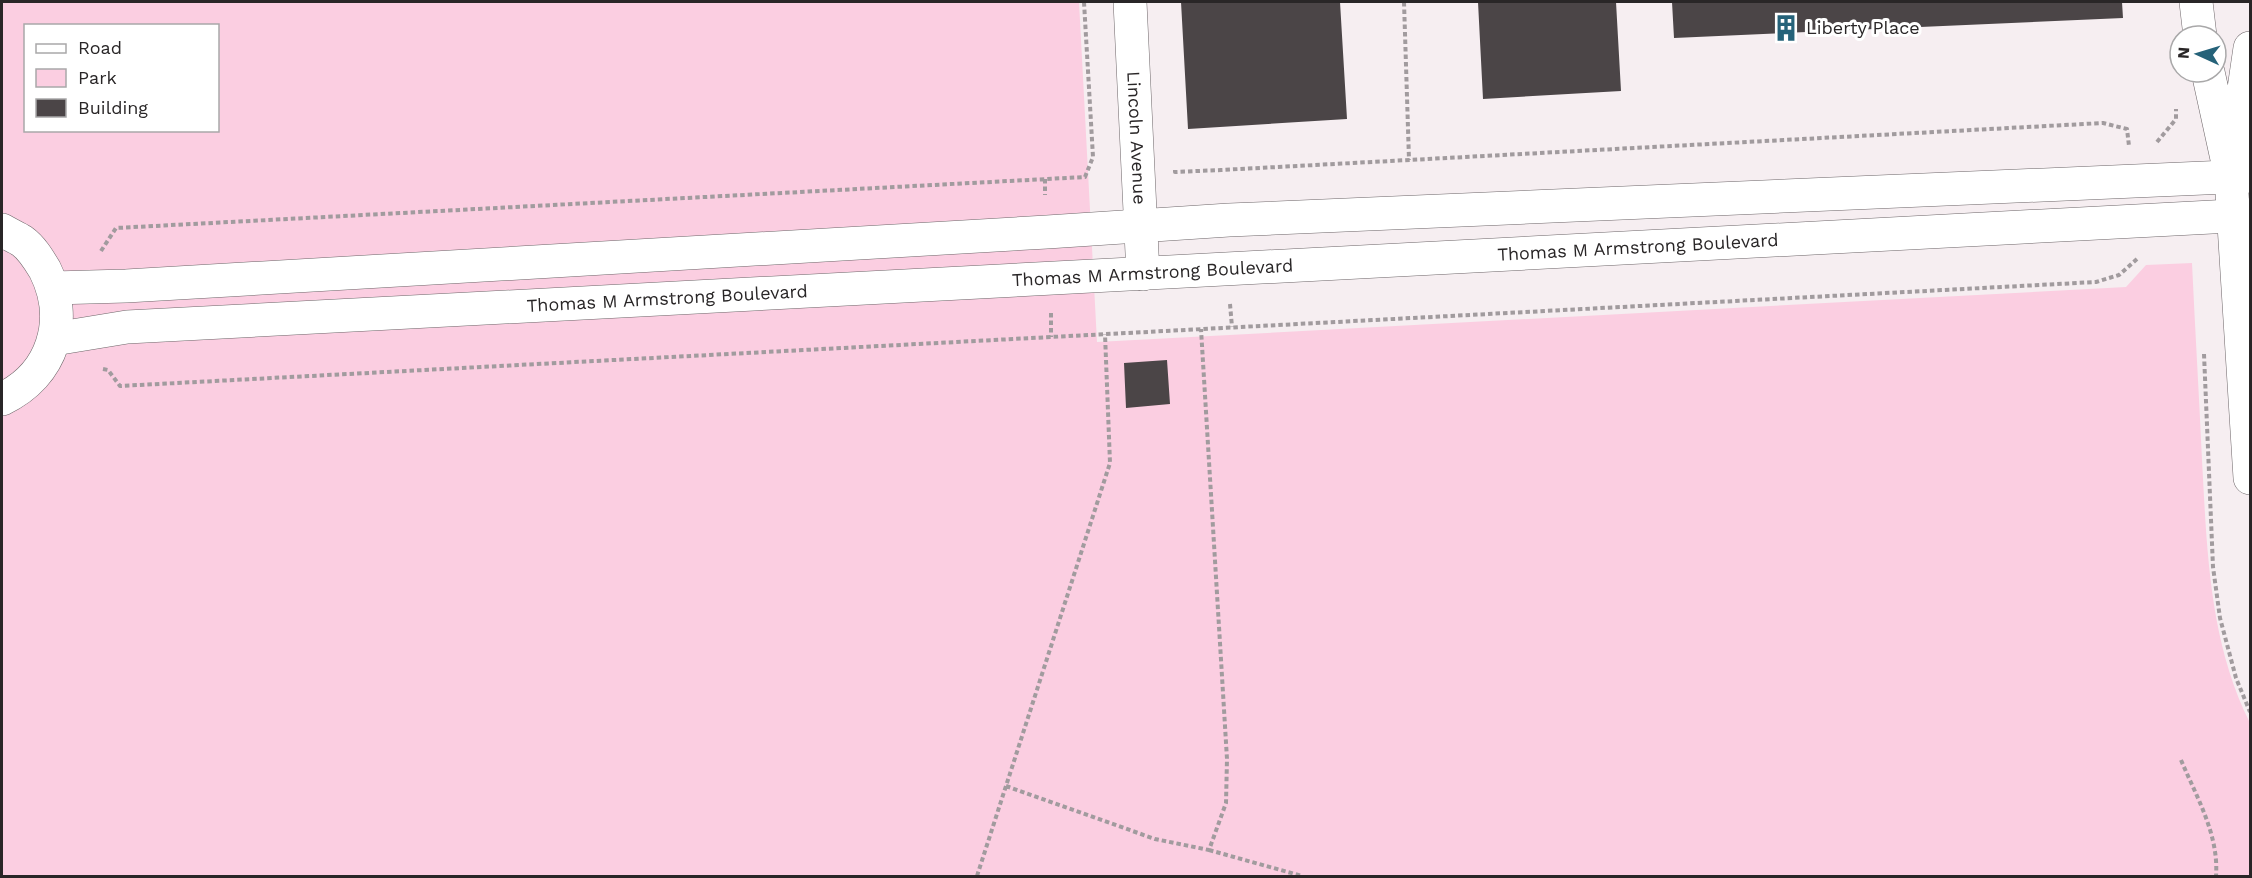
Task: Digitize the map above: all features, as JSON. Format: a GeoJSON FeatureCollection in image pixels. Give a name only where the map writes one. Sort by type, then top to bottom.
{"type":"FeatureCollection","features":[{"type":"Feature","properties":{"kind":"street","name":"Lincoln Avenue"},"geometry":{"type":"LineString","coordinates":[[1130,2],[1143,274]]}},
{"type":"Feature","properties":{"kind":"street"},"geometry":{"type":"LineString","coordinates":[[2196,2],[2199,24]]}},
{"type":"Feature","properties":{"kind":"street"},"geometry":{"type":"LineString","coordinates":[[2250,48],[2241,176],[2250,478]]}},
{"type":"Feature","properties":{"kind":"street"},"geometry":{"type":"LineString","coordinates":[[2210,86],[2241,176]]}},
{"type":"Feature","properties":{"kind":"street"},"geometry":{"type":"LineString","coordinates":[[53,288],[138,285],[1229,220],[2241,176]]}},
{"type":"Feature","properties":{"kind":"street","name":"Thomas M Armstrong Boulevard"},"geometry":{"type":"LineString","coordinates":[[54,339],[127,327],[2242,216]]}},
{"type":"Feature","properties":{"kind":"street"},"geometry":{"type":"LineString","coordinates":[[2,230],[22,241],[39,259],[53,288],[57,307],[54,339],[40,369],[17,392],[2,399]]}},
{"type":"Feature","properties":{"kind":"path"},"geometry":{"type":"LineString","coordinates":[[91,252],[100,253],[116,228],[1085,177],[1093,157],[1084,2]]}},
{"type":"Feature","properties":{"kind":"path"},"geometry":{"type":"LineString","coordinates":[[1404,2],[1409,160]]}},
{"type":"Feature","properties":{"kind":"path"},"geometry":{"type":"LineString","coordinates":[[2152,149],[2176,119],[2177,101],[2210,86]]}},
{"type":"Feature","properties":{"kind":"path"},"geometry":{"type":"LineString","coordinates":[[1175,172],[2103,123],[2127,129],[2130,150]]}},
{"type":"Feature","properties":{"kind":"path"},"geometry":{"type":"LineString","coordinates":[[99,368],[108,370],[120,386],[2096,282],[2119,275],[2141,255]]}},
{"type":"Feature","properties":{"kind":"path"},"geometry":{"type":"LineString","coordinates":[[1201,329],[1227,759],[1226,802],[1209,850]]}},
{"type":"Feature","properties":{"kind":"path"},"geometry":{"type":"LineString","coordinates":[[977,876],[1110,463],[1105,334]]}},
{"type":"Feature","properties":{"kind":"path"},"geometry":{"type":"LineString","coordinates":[[2205,349],[2203,360],[2213,567],[2220,618],[2236,678],[2250,712]]}},
{"type":"Feature","properties":{"kind":"path"},"geometry":{"type":"LineString","coordinates":[[2181,760],[2213,835],[2217,859],[2216,876]]}},
{"type":"Feature","properties":{"kind":"path"},"geometry":{"type":"LineString","coordinates":[[1006,786],[1155,839],[1209,850],[1302,876]]}},
{"type":"Feature","properties":{"kind":"green space"},"geometry":{"type":"Polygon","coordinates":[[[2,2],[1079,2],[1097,342],[2126,287],[2146,265],[2192,263],[2206,528],[2212,594],[2226,660],[2236,692],[2250,723],[2250,876],[2,876],[2,2]]]}},
{"type":"Feature","properties":{"kind":"building"},"geometry":{"type":"Polygon","coordinates":[[[1181,2],[1340,2],[1347,119],[1188,129],[1181,2]]]}},
{"type":"Feature","properties":{"kind":"building"},"geometry":{"type":"Polygon","coordinates":[[[1478,2],[1616,2],[1621,91],[1483,99],[1478,2]]]}},
{"type":"Feature","properties":{"kind":"building","name":"Liberty Place"},"geometry":{"type":"Polygon","coordinates":[[[1672,2],[2122,2],[2123,18],[1674,38],[1672,2]]]}},
{"type":"Feature","properties":{"kind":"building"},"geometry":{"type":"Polygon","coordinates":[[[1167,360],[1170,404],[1126,408],[1124,363],[1167,360]]]}},
{"type":"Feature","properties":{"kind":"place","name":"Liberty Place"},"geometry":{"type":"Point","coordinates":[1786,28]}}]}
